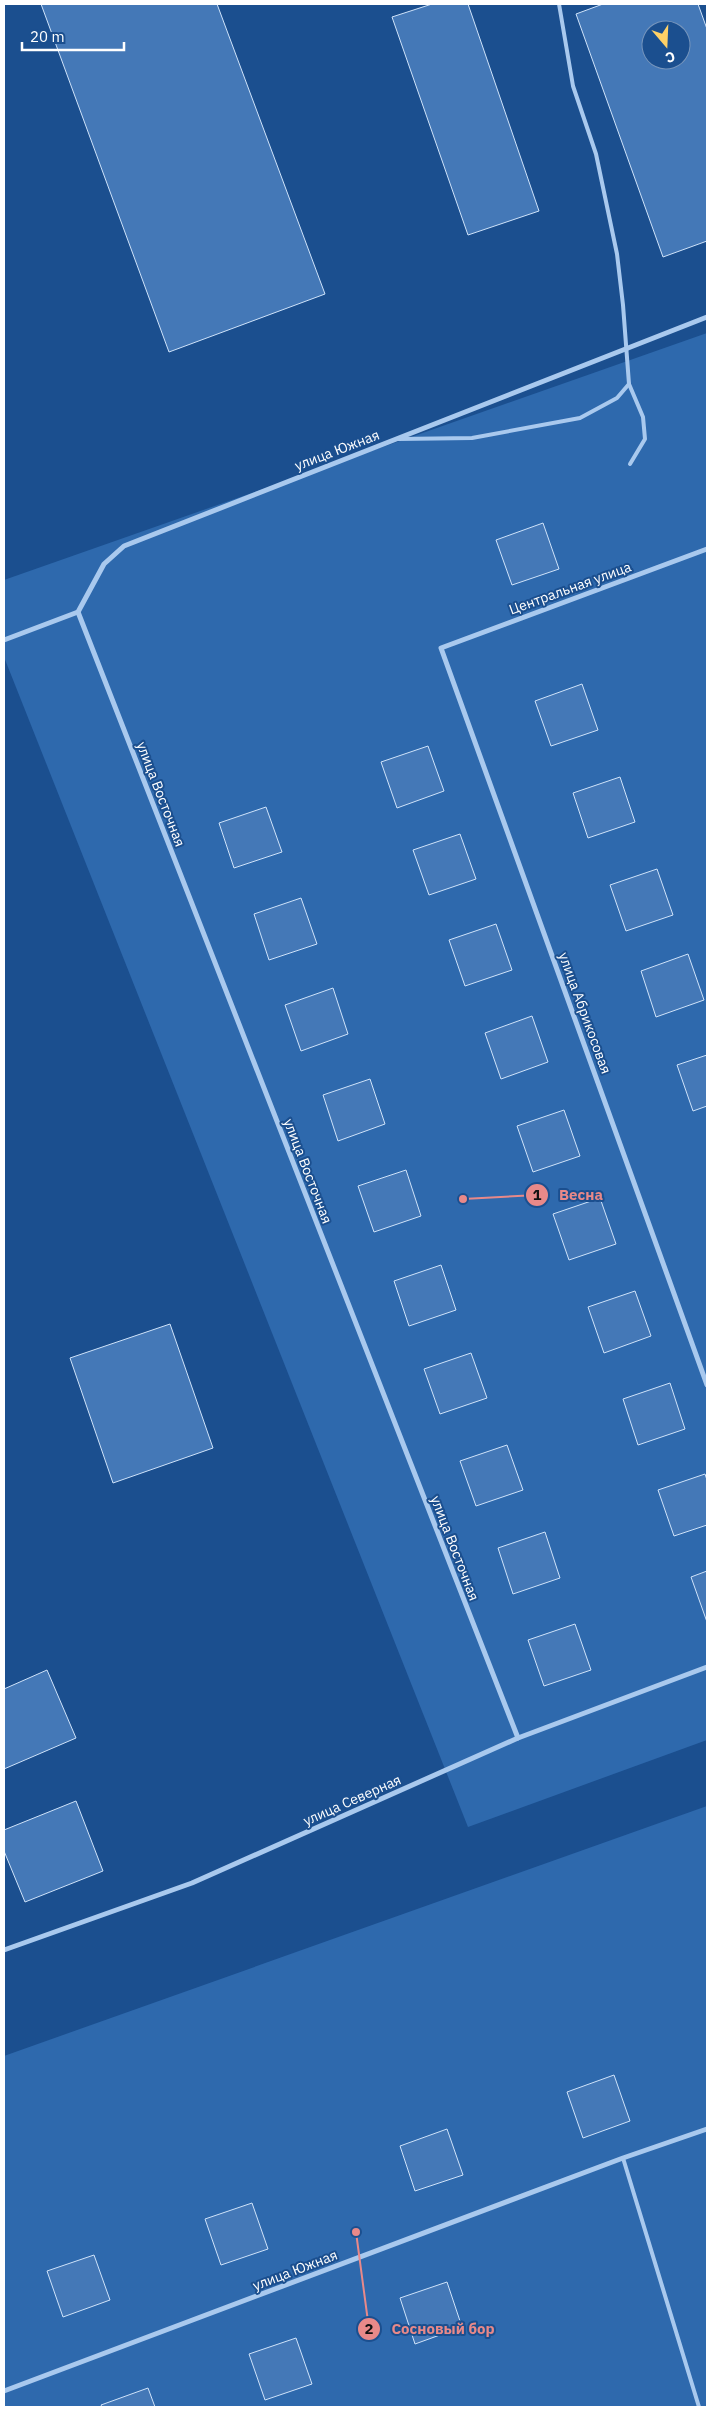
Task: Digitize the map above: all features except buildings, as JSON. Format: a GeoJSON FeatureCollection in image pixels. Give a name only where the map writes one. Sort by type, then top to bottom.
{"type":"FeatureCollection","features":[{"type":"Feature","properties":{"kind":"street","name":"улица Южная"},"geometry":{"type":"LineString","coordinates":[[78,612],[104,564],[124,546],[707,317]]}},
{"type":"Feature","properties":{"kind":"street","name":"Центральная улица"},"geometry":{"type":"LineString","coordinates":[[441,648],[707,549]]}},
{"type":"Feature","properties":{"kind":"street"},"geometry":{"type":"LineString","coordinates":[[4,640],[78,612]]}},
{"type":"Feature","properties":{"kind":"street","name":"улица Восточная"},"geometry":{"type":"LineString","coordinates":[[78,612],[518,1738]]}},
{"type":"Feature","properties":{"kind":"street","name":"улица Абрикосовая"},"geometry":{"type":"LineString","coordinates":[[441,648],[707,1385]]}},
{"type":"Feature","properties":{"kind":"street","name":"улица Северная"},"geometry":{"type":"LineString","coordinates":[[4,1950],[192,1883],[518,1738],[707,1666]]}},
{"type":"Feature","properties":{"kind":"street","name":"улица Южная"},"geometry":{"type":"LineString","coordinates":[[4,2391],[623,2158],[707,2129]]}},
{"type":"Feature","properties":{"kind":"lane"},"geometry":{"type":"LineString","coordinates":[[559,4],[573,86],[596,154],[617,254],[628,348],[629,384],[642,417],[645,440],[630,464]]}},
{"type":"Feature","properties":{"kind":"lane"},"geometry":{"type":"LineString","coordinates":[[396,439],[472,438],[580,418],[617,398],[629,384]]}},
{"type":"Feature","properties":{"kind":"lane"},"geometry":{"type":"LineString","coordinates":[[623,2158],[699,2407]]}},
{"type":"Feature","properties":{"kind":"shaded area"},"geometry":{"type":"Polygon","coordinates":[[[707,333],[707,1740],[468,1827],[4,657],[4,580],[707,333]]]}},
{"type":"Feature","properties":{"kind":"shaded area"},"geometry":{"type":"Polygon","coordinates":[[[707,1806],[707,2407],[4,2407],[4,2056],[707,1806]]]}},
{"type":"Feature","properties":{"kind":"place","name":"Весна"},"geometry":{"type":"Point","coordinates":[463,1199]}},
{"type":"Feature","properties":{"kind":"place","name":"Сосновый бор"},"geometry":{"type":"Point","coordinates":[356,2232]}}]}
